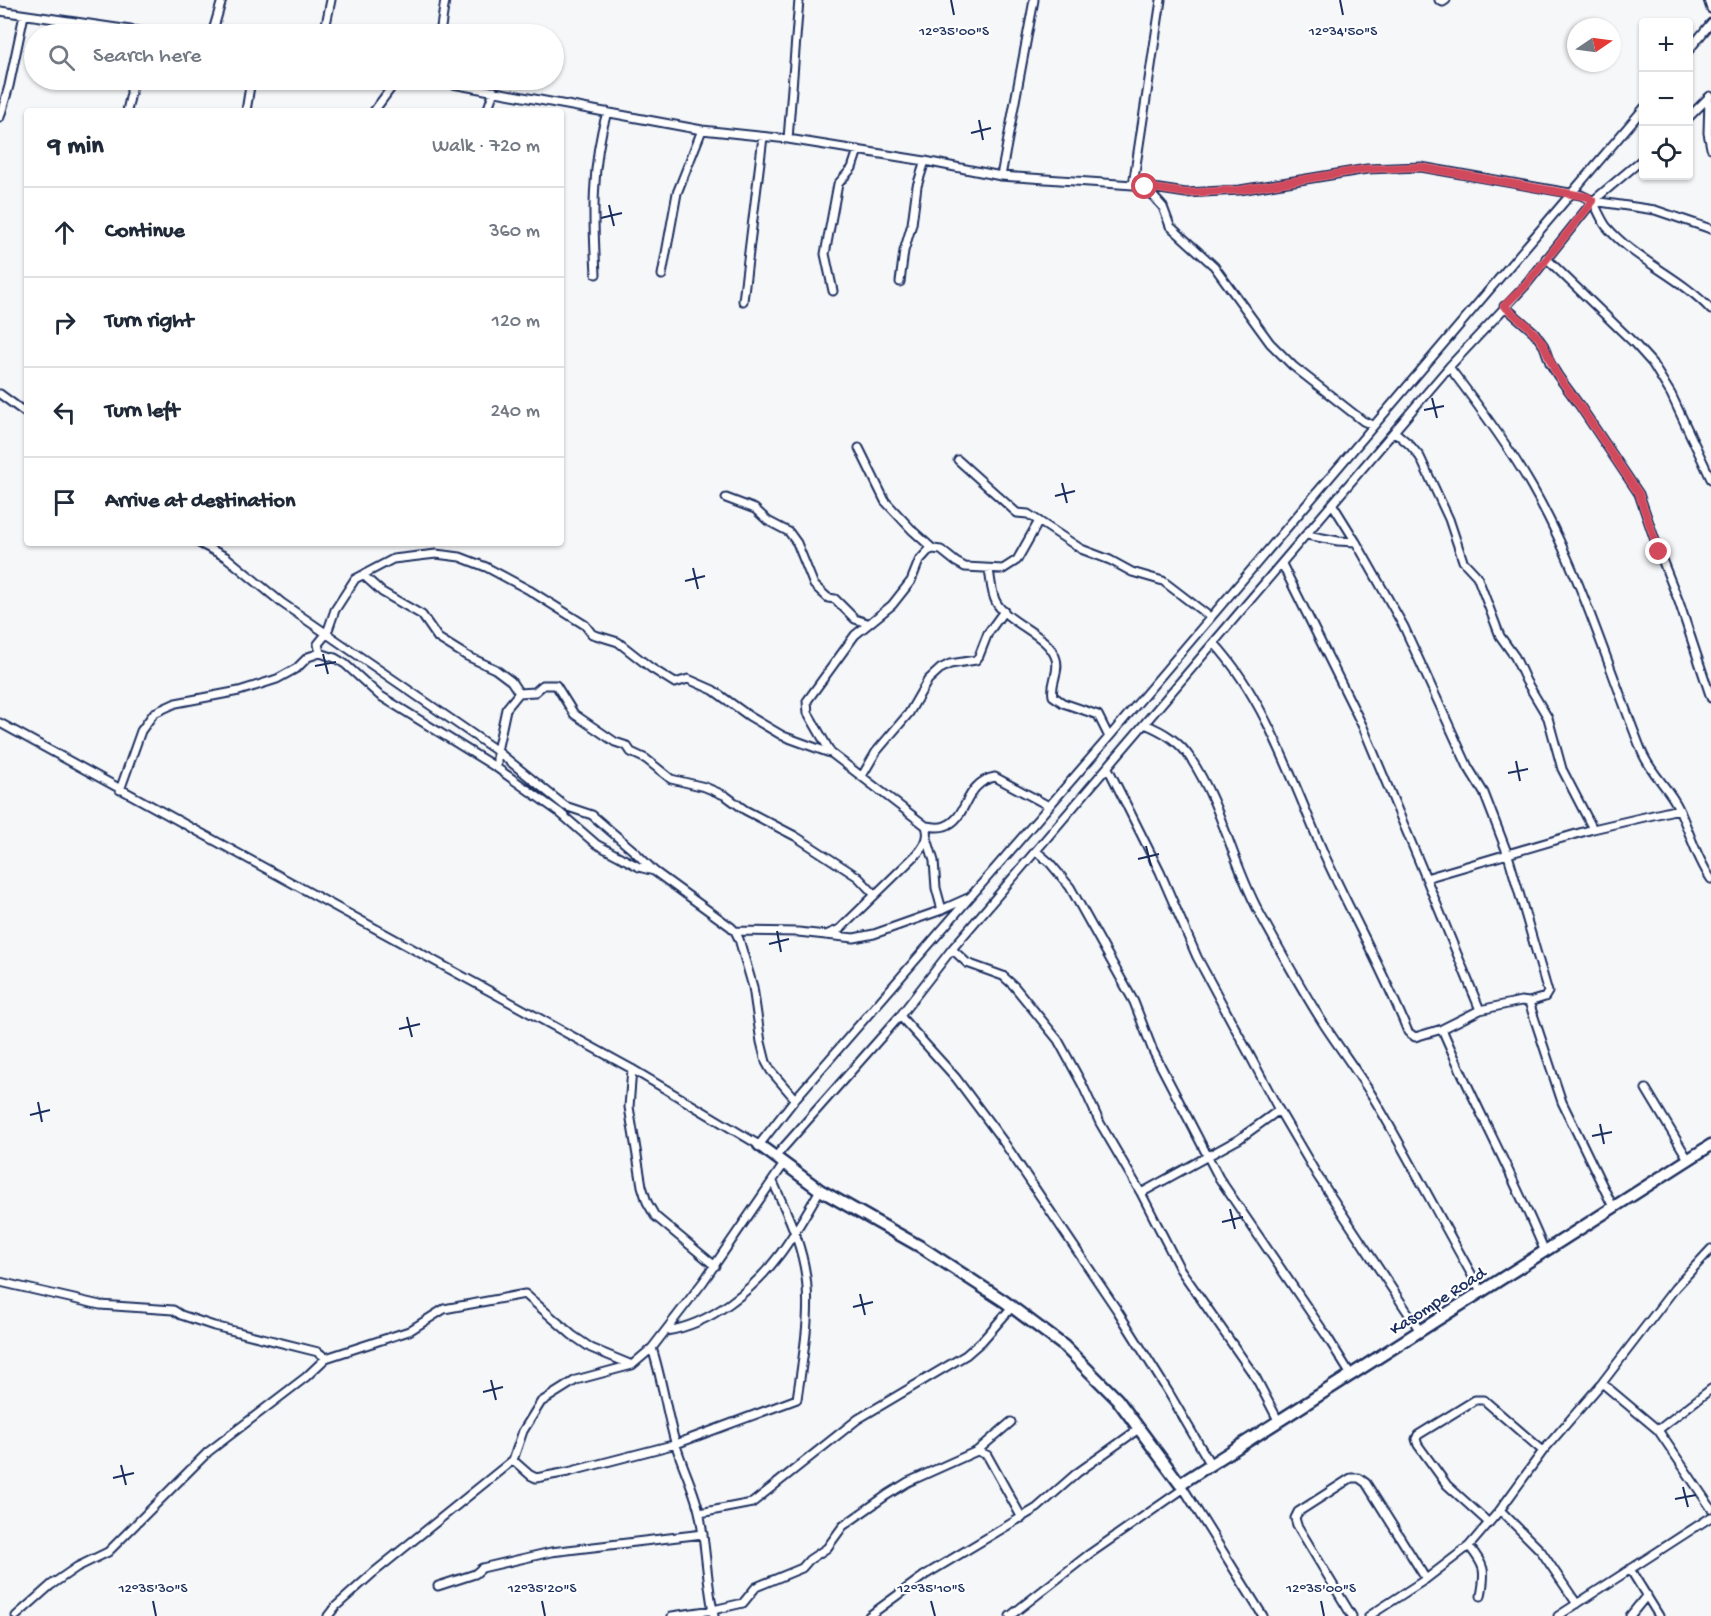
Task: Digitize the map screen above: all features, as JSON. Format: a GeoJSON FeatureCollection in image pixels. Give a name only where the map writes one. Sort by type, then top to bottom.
{"type":"FeatureCollection","features":[{"type":"Feature","properties":{"kind":"street"},"geometry":{"type":"LineString","coordinates":[[215,24],[222,0]]}},
{"type":"Feature","properties":{"kind":"street"},"geometry":{"type":"LineString","coordinates":[[326,24],[332,0]]}},
{"type":"Feature","properties":{"kind":"street"},"geometry":{"type":"LineString","coordinates":[[441,24],[445,0]]}},
{"type":"Feature","properties":{"kind":"street"},"geometry":{"type":"LineString","coordinates":[[788,139],[799,0]]}},
{"type":"Feature","properties":{"kind":"street"},"geometry":{"type":"LineString","coordinates":[[1000,176],[1034,0]]}},
{"type":"Feature","properties":{"kind":"street"},"geometry":{"type":"LineString","coordinates":[[1133,184],[1161,0]]}},
{"type":"Feature","properties":{"kind":"street"},"geometry":{"type":"LineString","coordinates":[[1440,0],[1446,0]]}},
{"type":"Feature","properties":{"kind":"street"},"geometry":{"type":"LineString","coordinates":[[1708,0],[1711,9]]}},
{"type":"Feature","properties":{"kind":"street"},"geometry":{"type":"LineString","coordinates":[[0,11],[81,24]]}},
{"type":"Feature","properties":{"kind":"street"},"geometry":{"type":"LineString","coordinates":[[0,117],[24,15]]}},
{"type":"Feature","properties":{"kind":"street"},"geometry":{"type":"LineString","coordinates":[[1693,46],[1711,23]]}},
{"type":"Feature","properties":{"kind":"street"},"geometry":{"type":"LineString","coordinates":[[127,108],[130,90]]}},
{"type":"Feature","properties":{"kind":"street"},"geometry":{"type":"LineString","coordinates":[[246,108],[249,90]]}},
{"type":"Feature","properties":{"kind":"street"},"geometry":{"type":"LineString","coordinates":[[376,108],[390,90]]}},
{"type":"Feature","properties":{"kind":"street"},"geometry":{"type":"LineString","coordinates":[[488,90],[702,130],[788,139],[926,161],[1000,176],[1133,184],[1186,193],[1240,190],[1366,169],[1420,167],[1581,195],[1593,201],[1655,210],[1711,229]]}},
{"type":"Feature","properties":{"kind":"street"},"geometry":{"type":"LineString","coordinates":[[488,108],[494,91]]}},
{"type":"Feature","properties":{"kind":"street"},"geometry":{"type":"LineString","coordinates":[[1693,114],[1710,96]]}},
{"type":"Feature","properties":{"kind":"street"},"geometry":{"type":"LineString","coordinates":[[1710,96],[1708,132],[1711,148]]}},
{"type":"Feature","properties":{"kind":"street"},"geometry":{"type":"LineString","coordinates":[[596,274],[594,193],[602,128],[607,112]]}},
{"type":"Feature","properties":{"kind":"street"},"geometry":{"type":"LineString","coordinates":[[759,1145],[795,1099],[1109,737],[1639,114]]}},
{"type":"Feature","properties":{"kind":"street"},"geometry":{"type":"LineString","coordinates":[[662,275],[677,193],[702,130]]}},
{"type":"Feature","properties":{"kind":"street"},"geometry":{"type":"LineString","coordinates":[[743,301],[763,137]]}},
{"type":"Feature","properties":{"kind":"street"},"geometry":{"type":"LineString","coordinates":[[833,291],[825,254],[838,184],[852,168],[858,150]]}},
{"type":"Feature","properties":{"kind":"street"},"geometry":{"type":"LineString","coordinates":[[900,282],[917,186],[926,161]]}},
{"type":"Feature","properties":{"kind":"street"},"geometry":{"type":"LineString","coordinates":[[328,1616],[373,1573],[513,1460],[523,1431],[541,1402],[576,1380],[632,1365],[652,1348],[715,1266],[773,1182],[780,1161],[900,1016],[952,949],[1449,368],[1504,306],[1525,286],[1593,201],[1639,162]]}},
{"type":"Feature","properties":{"kind":"street"},"geometry":{"type":"LineString","coordinates":[[1145,187],[1163,207],[1170,226],[1214,266],[1270,343],[1293,366],[1363,421],[1372,425]]}},
{"type":"Feature","properties":{"kind":"street"},"geometry":{"type":"LineString","coordinates":[[1593,201],[1605,225],[1626,244],[1685,286],[1711,310]]}},
{"type":"Feature","properties":{"kind":"street"},"geometry":{"type":"LineString","coordinates":[[1546,258],[1652,363],[1671,394],[1711,479]]}},
{"type":"Feature","properties":{"kind":"street"},"geometry":{"type":"LineString","coordinates":[[1504,306],[1534,332],[1544,346],[1558,376],[1639,494],[1659,552],[1674,585],[1711,698]]}},
{"type":"Feature","properties":{"kind":"street"},"geometry":{"type":"LineString","coordinates":[[1449,368],[1477,403],[1533,489],[1568,561],[1643,754],[1656,778],[1673,797],[1700,863],[1711,879]]}},
{"type":"Feature","properties":{"kind":"street"},"geometry":{"type":"LineString","coordinates":[[0,394],[24,412]]}},
{"type":"Feature","properties":{"kind":"street"},"geometry":{"type":"LineString","coordinates":[[1395,432],[1410,445],[1420,458],[1449,519],[1463,561],[1477,576],[1500,636],[1515,657],[1548,718],[1562,769],[1593,829]]}},
{"type":"Feature","properties":{"kind":"street"},"geometry":{"type":"LineString","coordinates":[[859,448],[885,501],[933,549],[941,550],[965,567],[1003,569],[1017,560],[1039,521]]}},
{"type":"Feature","properties":{"kind":"street"},"geometry":{"type":"LineString","coordinates":[[958,460],[1017,513],[1028,514],[1081,549],[1110,560],[1125,569],[1163,581],[1210,617]]}},
{"type":"Feature","properties":{"kind":"street"},"geometry":{"type":"LineString","coordinates":[[726,498],[755,509],[768,521],[789,532],[797,543],[814,585],[828,598],[834,599],[855,619],[867,623]]}},
{"type":"Feature","properties":{"kind":"street"},"geometry":{"type":"LineString","coordinates":[[1214,643],[1237,672],[1261,713],[1408,1032],[1414,1037],[1442,1029],[1480,1010],[1545,997],[1548,992],[1508,855],[1484,793],[1468,767],[1404,627],[1333,505]]}},
{"type":"Feature","properties":{"kind":"street"},"geometry":{"type":"LineString","coordinates":[[1307,535],[1338,542],[1356,542]]}},
{"type":"Feature","properties":{"kind":"street"},"geometry":{"type":"LineString","coordinates":[[205,546],[226,557],[282,603],[497,751],[565,806],[592,815],[654,871],[735,931],[755,995],[766,1062],[795,1099]]}},
{"type":"Feature","properties":{"kind":"street"},"geometry":{"type":"LineString","coordinates":[[831,753],[808,712],[807,701],[855,634],[892,605],[911,581],[919,561],[933,549]]}},
{"type":"Feature","properties":{"kind":"street"},"geometry":{"type":"LineString","coordinates":[[320,653],[318,644],[327,633],[335,610],[355,579],[393,559],[436,554],[460,557],[486,567],[529,590],[585,624],[592,633],[618,642],[651,668],[675,683],[688,679],[713,690],[749,716],[783,736],[831,753],[926,826],[948,825],[962,811],[975,787],[995,777],[1049,806]]}},
{"type":"Feature","properties":{"kind":"street"},"geometry":{"type":"LineString","coordinates":[[1282,564],[1363,727],[1480,1010]]}},
{"type":"Feature","properties":{"kind":"street"},"geometry":{"type":"LineString","coordinates":[[989,570],[994,600],[1056,657],[1057,670],[1053,696],[1063,703],[1098,715],[1109,737]]}},
{"type":"Feature","properties":{"kind":"street"},"geometry":{"type":"LineString","coordinates":[[363,575],[382,592],[422,615],[438,638],[467,657],[495,669],[511,681],[519,693]]}},
{"type":"Feature","properties":{"kind":"street"},"geometry":{"type":"LineString","coordinates":[[861,776],[876,752],[909,713],[928,680],[940,669],[950,664],[976,660],[988,633],[1004,611]]}},
{"type":"Feature","properties":{"kind":"street"},"geometry":{"type":"LineString","coordinates":[[120,790],[141,731],[154,713],[176,703],[229,694],[277,679],[297,668],[308,657],[320,653],[345,664],[378,694],[497,768],[559,812],[596,844],[639,867],[654,871]]}},
{"type":"Feature","properties":{"kind":"street"},"geometry":{"type":"LineString","coordinates":[[497,768],[497,751],[506,709],[519,693],[536,692],[543,686],[556,685],[574,714],[615,742],[627,746],[631,752],[646,759],[671,779],[705,787],[726,796],[745,810],[795,836],[858,878],[875,895]]}},
{"type":"Feature","properties":{"kind":"street"},"geometry":{"type":"LineString","coordinates":[[0,723],[632,1069],[759,1145],[820,1190],[921,1247],[1012,1307],[1064,1346],[1117,1399],[1182,1486],[1263,1616]]}},
{"type":"Feature","properties":{"kind":"street"},"geometry":{"type":"LineString","coordinates":[[1145,724],[1165,732],[1177,742],[1190,757],[1206,783],[1242,875],[1261,914],[1314,1008],[1373,1097],[1481,1291]]}},
{"type":"Feature","properties":{"kind":"street"},"geometry":{"type":"LineString","coordinates":[[1108,768],[1160,872],[1197,957],[1279,1110],[1317,1175],[1420,1331]]}},
{"type":"Feature","properties":{"kind":"street"},"geometry":{"type":"LineString","coordinates":[[1426,878],[1593,829],[1679,809]]}},
{"type":"Feature","properties":{"kind":"street"},"geometry":{"type":"LineString","coordinates":[[926,826],[942,910]]}},
{"type":"Feature","properties":{"kind":"street"},"geometry":{"type":"LineString","coordinates":[[826,935],[840,929],[919,852],[927,838]]}},
{"type":"Feature","properties":{"kind":"street"},"geometry":{"type":"LineString","coordinates":[[1036,851],[1050,863],[1070,887],[1134,1002],[1153,1051],[1207,1157],[1235,1203],[1351,1375]]}},
{"type":"Feature","properties":{"kind":"street"},"geometry":{"type":"LineString","coordinates":[[735,931],[798,932],[854,938],[874,934],[942,910],[970,897]]}},
{"type":"Feature","properties":{"kind":"street"},"geometry":{"type":"LineString","coordinates":[[952,949],[967,963],[1003,976],[1014,986],[1058,1040],[1100,1123],[1141,1193],[1180,1269],[1256,1378],[1279,1422]]}},
{"type":"Feature","properties":{"kind":"street"},"geometry":{"type":"LineString","coordinates":[[1529,1002],[1562,1102],[1613,1207]]}},
{"type":"Feature","properties":{"kind":"street"},"geometry":{"type":"LineString","coordinates":[[900,1016],[956,1078],[1003,1141],[1117,1310],[1211,1465]]}},
{"type":"Feature","properties":{"kind":"street"},"geometry":{"type":"LineString","coordinates":[[1442,1029],[1468,1090],[1521,1196],[1545,1252]]}},
{"type":"Feature","properties":{"kind":"street"},"geometry":{"type":"LineString","coordinates":[[632,1069],[629,1107],[642,1186],[647,1202],[655,1216],[715,1266]]}},
{"type":"Feature","properties":{"kind":"street"},"geometry":{"type":"LineString","coordinates":[[1646,1089],[1688,1159]]}},
{"type":"Feature","properties":{"kind":"street"},"geometry":{"type":"LineString","coordinates":[[1141,1193],[1239,1139],[1279,1110]]}},
{"type":"Feature","properties":{"kind":"street","name":"Kasompe Road"},"geometry":{"type":"LineString","coordinates":[[1182,1486],[1211,1465],[1711,1144]]}},
{"type":"Feature","properties":{"kind":"street"},"geometry":{"type":"LineString","coordinates":[[513,1460],[530,1475],[541,1478],[676,1444],[797,1399],[804,1349],[807,1284],[795,1232],[773,1182]]}},
{"type":"Feature","properties":{"kind":"street"},"geometry":{"type":"LineString","coordinates":[[666,1331],[684,1329],[704,1320],[762,1276],[795,1232],[820,1190]]}},
{"type":"Feature","properties":{"kind":"street"},"geometry":{"type":"LineString","coordinates":[[1370,1616],[1426,1580],[1469,1546],[1500,1510],[1543,1451],[1602,1383],[1675,1288],[1711,1250]]}},
{"type":"Feature","properties":{"kind":"street"},"geometry":{"type":"LineString","coordinates":[[0,1282],[100,1305],[173,1310],[214,1326],[318,1352],[326,1358]]}},
{"type":"Feature","properties":{"kind":"street"},"geometry":{"type":"LineString","coordinates":[[16,1616],[51,1585],[77,1567],[108,1552],[208,1452],[306,1377],[326,1358],[409,1331],[444,1309],[525,1294],[572,1335],[591,1348],[632,1365]]}},
{"type":"Feature","properties":{"kind":"street"},"geometry":{"type":"LineString","coordinates":[[700,1513],[752,1503],[858,1419],[966,1355],[982,1341],[1012,1307]]}},
{"type":"Feature","properties":{"kind":"street"},"geometry":{"type":"LineString","coordinates":[[652,1348],[661,1375],[666,1407],[676,1444],[700,1513],[713,1613]]}},
{"type":"Feature","properties":{"kind":"street"},"geometry":{"type":"LineString","coordinates":[[1602,1383],[1658,1430],[1711,1508]]}},
{"type":"Feature","properties":{"kind":"street"},"geometry":{"type":"LineString","coordinates":[[1658,1430],[1711,1389]]}},
{"type":"Feature","properties":{"kind":"street"},"geometry":{"type":"LineString","coordinates":[[1489,1523],[1447,1485],[1418,1445],[1416,1439],[1418,1435],[1480,1399],[1543,1451]]}},
{"type":"Feature","properties":{"kind":"street"},"geometry":{"type":"LineString","coordinates":[[672,1616],[713,1613],[743,1602],[756,1587],[802,1568],[809,1560],[827,1548],[843,1526],[887,1495],[908,1482],[978,1451],[1011,1422]]}},
{"type":"Feature","properties":{"kind":"street"},"geometry":{"type":"LineString","coordinates":[[869,1616],[925,1575],[1037,1508],[1077,1473],[1140,1428]]}},
{"type":"Feature","properties":{"kind":"street"},"geometry":{"type":"LineString","coordinates":[[978,1451],[987,1455],[1022,1518]]}},
{"type":"Feature","properties":{"kind":"street"},"geometry":{"type":"LineString","coordinates":[[1352,1616],[1296,1518],[1298,1512],[1351,1478],[1359,1478],[1366,1483],[1426,1580]]}},
{"type":"Feature","properties":{"kind":"street"},"geometry":{"type":"LineString","coordinates":[[1010,1616],[1182,1486]]}},
{"type":"Feature","properties":{"kind":"street"},"geometry":{"type":"LineString","coordinates":[[1500,1510],[1541,1551],[1576,1604]]}},
{"type":"Feature","properties":{"kind":"street"},"geometry":{"type":"LineString","coordinates":[[1558,1616],[1711,1517]]}},
{"type":"Feature","properties":{"kind":"street"},"geometry":{"type":"LineString","coordinates":[[438,1586],[476,1574],[483,1569],[551,1552],[703,1534]]}},
{"type":"Feature","properties":{"kind":"street"},"geometry":{"type":"LineString","coordinates":[[1469,1546],[1484,1569],[1481,1596]]}},
{"type":"Feature","properties":{"kind":"street"},"geometry":{"type":"LineString","coordinates":[[1630,1569],[1659,1616]]}},
{"type":"Feature","properties":{"kind":"street"},"geometry":{"type":"LineString","coordinates":[[1630,1616],[1647,1595]]}},
{"type":"Feature","properties":{"kind":"route"},"geometry":{"type":"LineString","coordinates":[[1145,187],[1186,193],[1240,190],[1366,169],[1420,167],[1588,197],[1593,201],[1525,286],[1504,306],[1534,332],[1544,346],[1558,376],[1632,482],[1639,494],[1659,552]]}}]}
